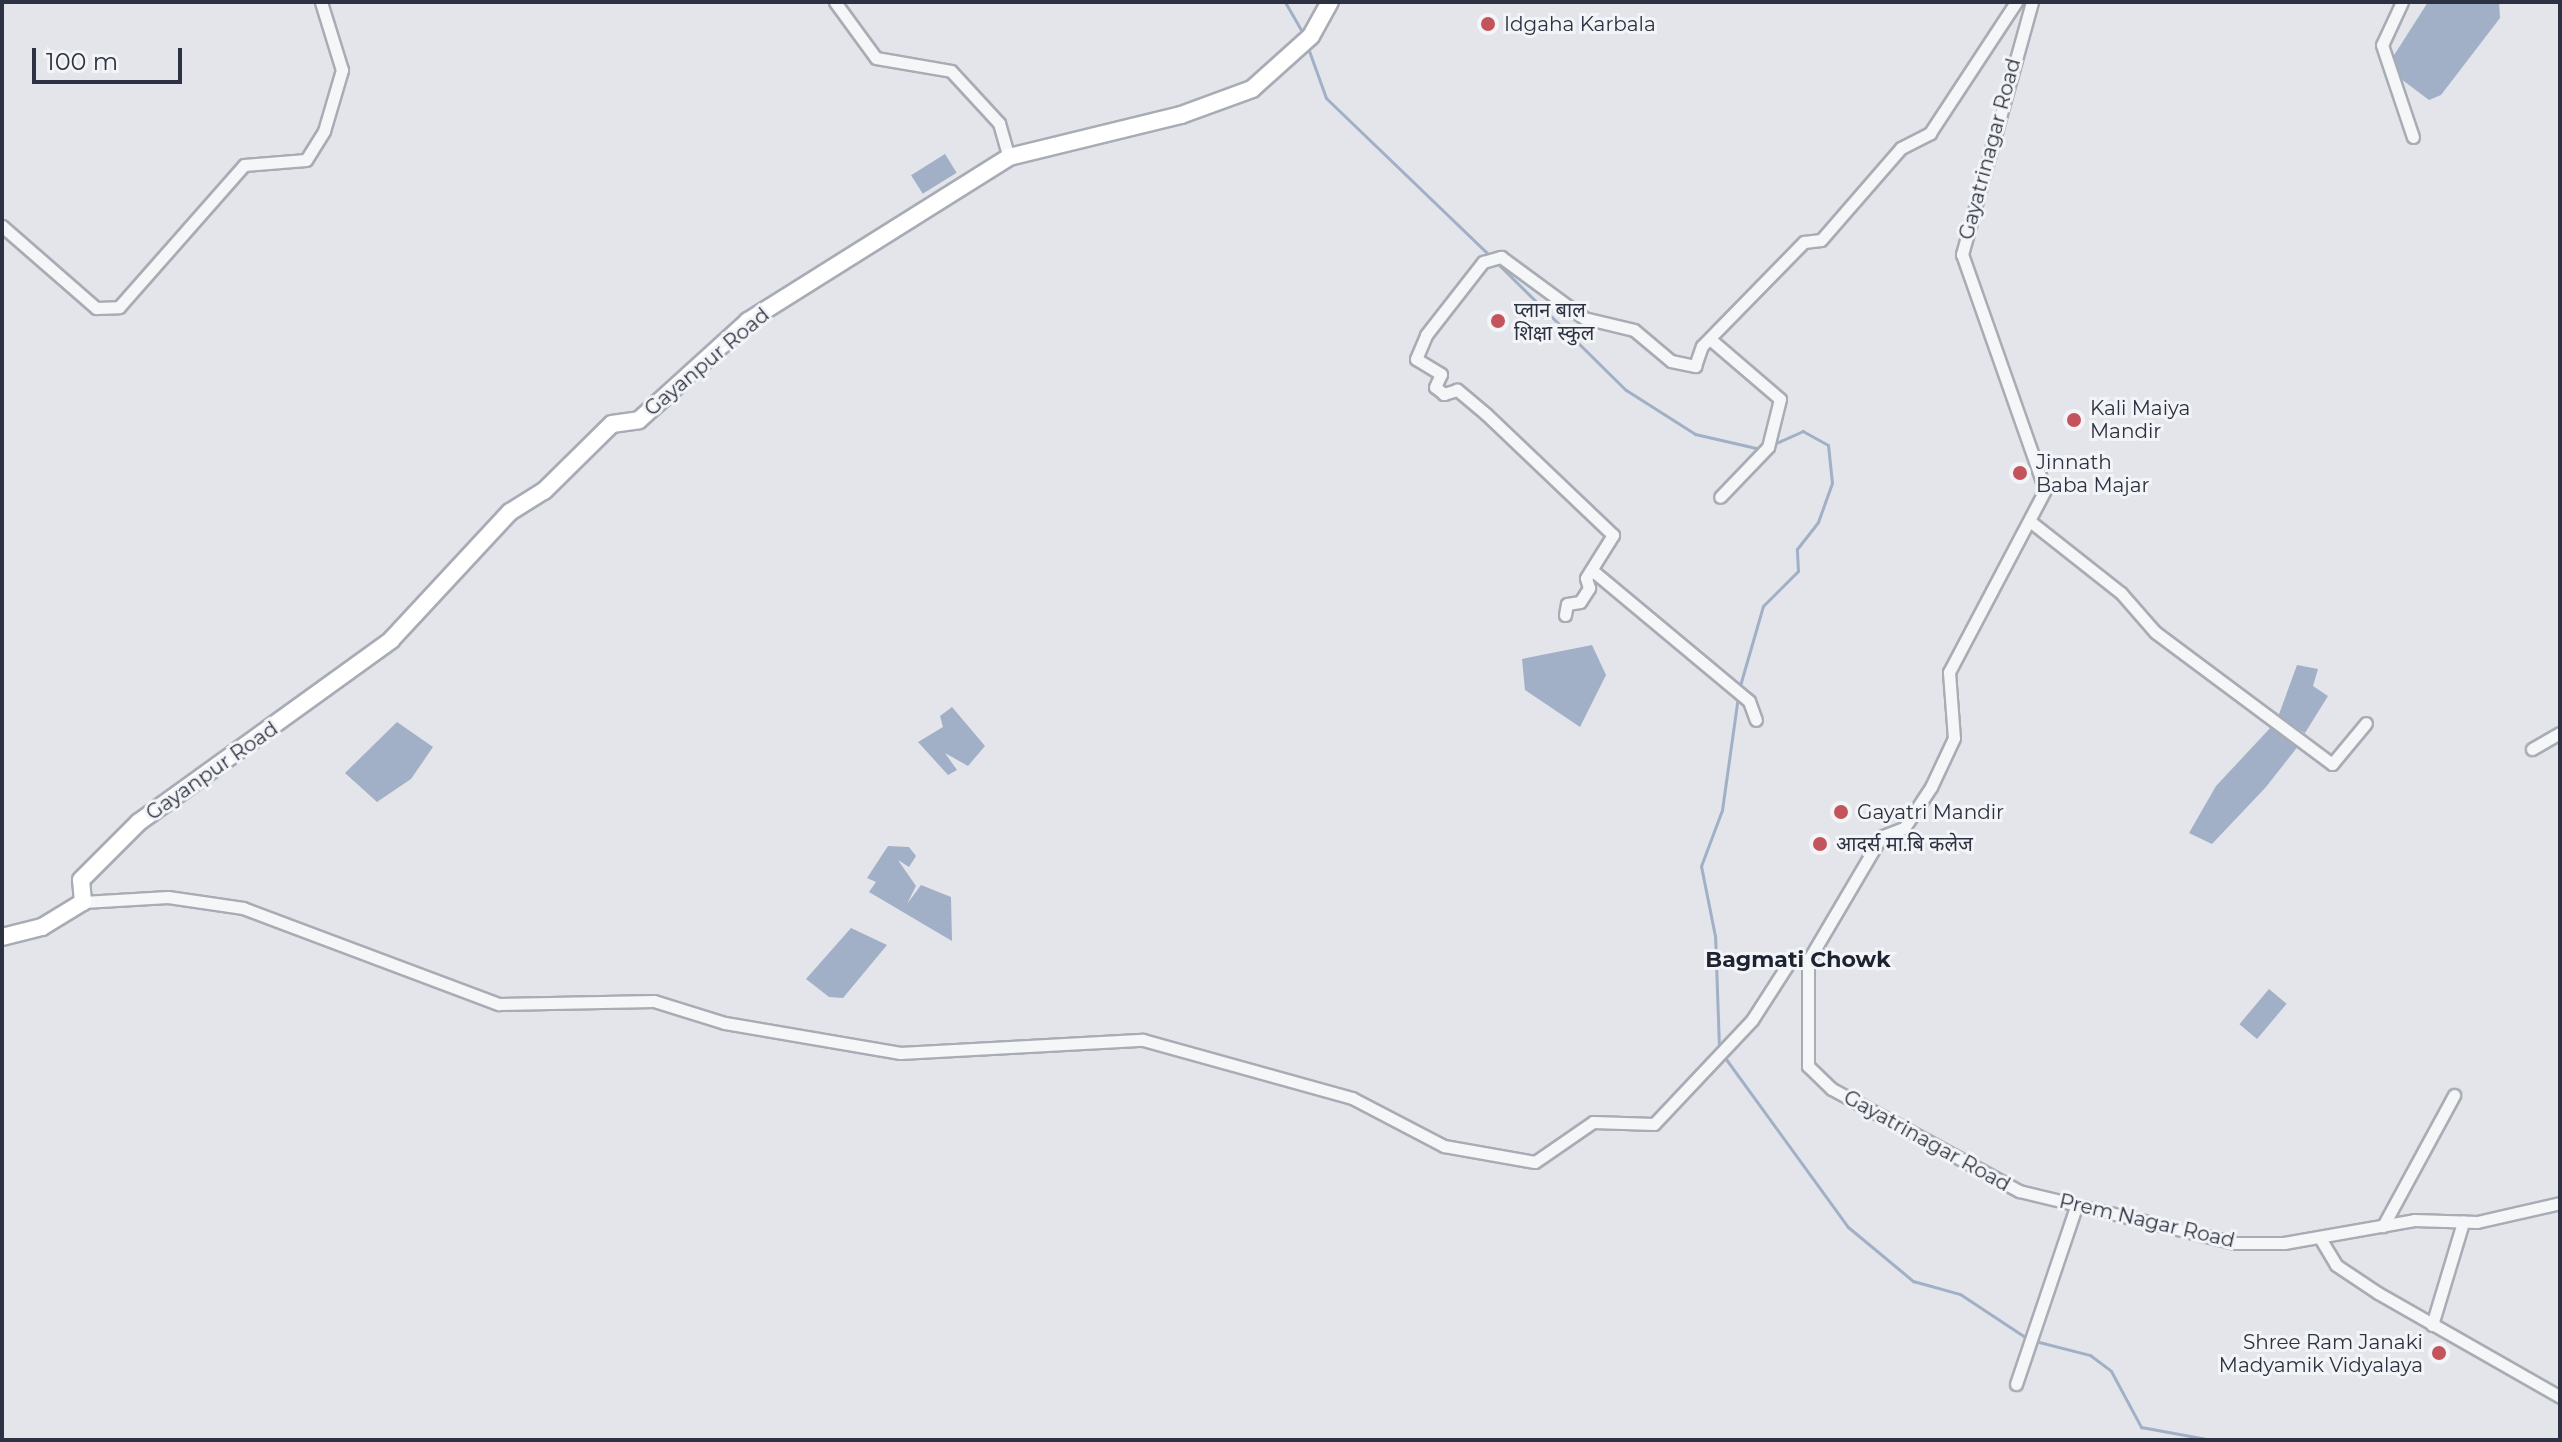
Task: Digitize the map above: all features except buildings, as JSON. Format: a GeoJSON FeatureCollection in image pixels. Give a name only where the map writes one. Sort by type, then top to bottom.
{"type":"FeatureCollection","features":[{"type":"Feature","properties":{"kind":"street"},"geometry":{"type":"LineString","coordinates":[[2,226],[96,308],[119,307],[244,165],[306,160],[324,131],[342,70],[321,2]]}},
{"type":"Feature","properties":{"kind":"street"},"geometry":{"type":"LineString","coordinates":[[835,2],[876,58],[951,71],[999,123],[1009,157]]}},
{"type":"Feature","properties":{"kind":"street","name":"Gayanpur Road"},"geometry":{"type":"LineString","coordinates":[[83,902],[81,880],[139,822],[391,640],[510,512],[544,491],[612,424],[639,420],[748,321],[1009,157],[1215,104],[1252,89],[1311,36],[1330,2]]}},
{"type":"Feature","properties":{"kind":"street"},"geometry":{"type":"LineString","coordinates":[[1565,615],[1567,604],[1584,596],[1593,571],[1613,535],[1486,414],[1457,390],[1444,394],[1435,387],[1441,374],[1416,359],[1422,340],[1490,256],[1584,318],[1642,335],[1671,361],[1695,366],[1710,339],[1804,242],[1822,239],[1901,148],[1930,133],[2024,2]]}},
{"type":"Feature","properties":{"kind":"street","name":"Gayatrinagar Road"},"geometry":{"type":"LineString","coordinates":[[2019,1191],[1832,1089],[1808,1066],[1808,961],[1881,837],[1904,828],[1931,787],[1954,738],[1949,672],[1985,593],[2031,522],[2045,473],[1962,254],[2024,2]]}},
{"type":"Feature","properties":{"kind":"street"},"geometry":{"type":"LineString","coordinates":[[2402,2],[2382,45],[2413,137]]}},
{"type":"Feature","properties":{"kind":"street"},"geometry":{"type":"LineString","coordinates":[[1710,339],[1780,399],[1768,447],[1720,497]]}},
{"type":"Feature","properties":{"kind":"street"},"geometry":{"type":"LineString","coordinates":[[2031,522],[2121,593],[2155,632],[2332,764],[2366,723]]}},
{"type":"Feature","properties":{"kind":"street"},"geometry":{"type":"LineString","coordinates":[[1593,571],[1744,696],[1756,720]]}},
{"type":"Feature","properties":{"kind":"street"},"geometry":{"type":"LineString","coordinates":[[2532,749],[2560,733]]}},
{"type":"Feature","properties":{"kind":"street"},"geometry":{"type":"LineString","coordinates":[[2,937],[42,927],[83,902],[168,897],[243,908],[499,1004],[654,1001],[725,1023],[900,1053],[1143,1040],[1352,1098],[1444,1146],[1535,1162],[1593,1122],[1654,1124],[1788,974],[1792,958],[1808,961]]}},
{"type":"Feature","properties":{"kind":"street"},"geometry":{"type":"LineString","coordinates":[[2383,1226],[2454,1095]]}},
{"type":"Feature","properties":{"kind":"street","name":"Prem Nagar Road"},"geometry":{"type":"LineString","coordinates":[[2019,1191],[2236,1243],[2320,1238],[2383,1226],[2463,1222],[2560,1203]]}},
{"type":"Feature","properties":{"kind":"street"},"geometry":{"type":"LineString","coordinates":[[2016,1384],[2035,1337],[2076,1207]]}},
{"type":"Feature","properties":{"kind":"street"},"geometry":{"type":"LineString","coordinates":[[2432,1325],[2463,1222]]}},
{"type":"Feature","properties":{"kind":"street"},"geometry":{"type":"LineString","coordinates":[[2320,1238],[2336,1265],[2432,1325],[2560,1397]]}},
{"type":"Feature","properties":{"kind":"water"},"geometry":{"type":"Polygon","coordinates":[[[2428,2],[2499,2],[2500,18],[2441,95],[2429,100],[2397,76],[2391,60],[2428,2]]]}},
{"type":"Feature","properties":{"kind":"water"},"geometry":{"type":"Polygon","coordinates":[[[945,154],[957,173],[923,194],[911,175],[945,154]]]}},
{"type":"Feature","properties":{"kind":"water"},"geometry":{"type":"Polygon","coordinates":[[[1592,645],[1606,675],[1580,727],[1525,690],[1522,659],[1592,645]]]}},
{"type":"Feature","properties":{"kind":"water"},"geometry":{"type":"Polygon","coordinates":[[[2297,665],[2318,669],[2313,686],[2328,696],[2305,733],[2278,717],[2297,665]]]}},
{"type":"Feature","properties":{"kind":"water"},"geometry":{"type":"Polygon","coordinates":[[[952,707],[985,746],[968,766],[945,753],[957,770],[948,775],[918,742],[943,727],[940,716],[952,707]]]}},
{"type":"Feature","properties":{"kind":"water"},"geometry":{"type":"Polygon","coordinates":[[[397,722],[433,747],[411,779],[377,802],[345,773],[397,722]]]}},
{"type":"Feature","properties":{"kind":"water"},"geometry":{"type":"Polygon","coordinates":[[[2273,725],[2299,745],[2266,787],[2212,844],[2189,833],[2216,786],[2273,725]]]}},
{"type":"Feature","properties":{"kind":"water"},"geometry":{"type":"Polygon","coordinates":[[[888,846],[909,847],[916,856],[909,867],[898,860],[916,886],[907,904],[921,885],[951,897],[952,941],[869,892],[876,882],[867,878],[888,846]]]}},
{"type":"Feature","properties":{"kind":"water"},"geometry":{"type":"Polygon","coordinates":[[[851,928],[887,945],[843,998],[829,997],[806,979],[851,928]]]}},
{"type":"Feature","properties":{"kind":"water"},"geometry":{"type":"Polygon","coordinates":[[[2269,989],[2287,1004],[2257,1039],[2239,1024],[2269,989]]]}},
{"type":"Feature","properties":{"kind":"waterway"},"geometry":{"type":"LineString","coordinates":[[1285,2],[1303,33]]}},
{"type":"Feature","properties":{"kind":"waterway"},"geometry":{"type":"LineString","coordinates":[[1308,48],[1326,98],[1490,256]]}},
{"type":"Feature","properties":{"kind":"waterway"},"geometry":{"type":"LineString","coordinates":[[1495,261],[1626,390],[1695,434],[1760,449]]}},
{"type":"Feature","properties":{"kind":"waterway"},"geometry":{"type":"LineString","coordinates":[[1739,689],[1763,606],[1798,571],[1797,549],[1818,522],[1832,483],[1828,445],[1803,431],[1774,444]]}},
{"type":"Feature","properties":{"kind":"waterway"},"geometry":{"type":"LineString","coordinates":[[1719,1048],[1715,936],[1701,866],[1722,810],[1738,696]]}},
{"type":"Feature","properties":{"kind":"waterway"},"geometry":{"type":"LineString","coordinates":[[1723,1055],[1848,1227],[1913,1281],[1960,1294],[2028,1339]]}},
{"type":"Feature","properties":{"kind":"waterway"},"geometry":{"type":"LineString","coordinates":[[2035,1341],[2090,1355],[2111,1371],[2141,1427],[2212,1440]]}},
{"type":"Feature","properties":{"kind":"place","name":"Idgaha Karbala"},"geometry":{"type":"Point","coordinates":[1488,24]}},
{"type":"Feature","properties":{"kind":"place","name":"प्लान बाल शिक्षा स्कुल"},"geometry":{"type":"Point","coordinates":[1498,321]}},
{"type":"Feature","properties":{"kind":"place","name":"Kali Maiya Mandir"},"geometry":{"type":"Point","coordinates":[2074,420]}},
{"type":"Feature","properties":{"kind":"place","name":"Jinnath Baba Majar"},"geometry":{"type":"Point","coordinates":[2020,473]}},
{"type":"Feature","properties":{"kind":"place","name":"Gayatri Mandir"},"geometry":{"type":"Point","coordinates":[1841,812]}},
{"type":"Feature","properties":{"kind":"place","name":"आदर्स मा.बि कलेज"},"geometry":{"type":"Point","coordinates":[1820,844]}},
{"type":"Feature","properties":{"kind":"place","name":"Shree Ram Janaki Madyamik Vidyalaya"},"geometry":{"type":"Point","coordinates":[2439,1353]}},
{"type":"Feature","properties":{"kind":"district","name":"Bagmati Chowk"},"geometry":{"type":"Point","coordinates":[1798,960]}}]}
